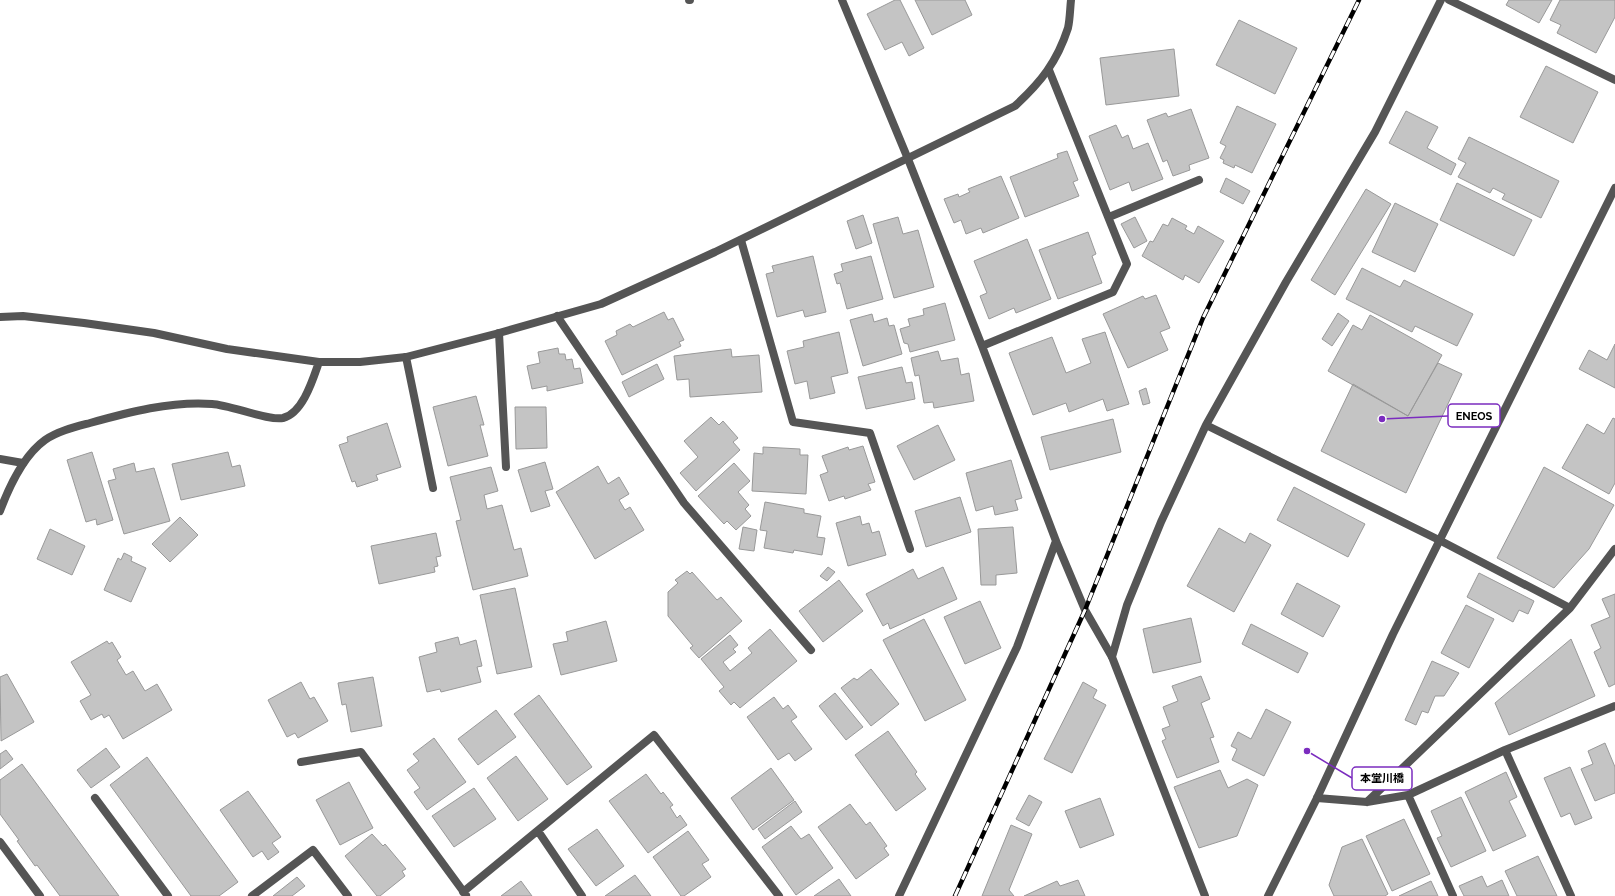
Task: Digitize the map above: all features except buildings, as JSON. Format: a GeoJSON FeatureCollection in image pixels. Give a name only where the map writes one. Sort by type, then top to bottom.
{"type":"FeatureCollection","features":[{"type":"Feature","properties":{"kind":"street"},"geometry":{"type":"LineString","coordinates":[[842,0],[908,159],[982,346],[1056,541],[1085,610],[1112,657],[1205,896]]}},
{"type":"Feature","properties":{"kind":"street"},"geometry":{"type":"LineString","coordinates":[[0,316],[23,316],[154,333],[227,350],[319,362],[360,362],[406,357],[500,333],[601,304],[741,240],[1015,106],[1034,89],[1049,70],[1068,27],[1071,0]]}},
{"type":"Feature","properties":{"kind":"street"},"geometry":{"type":"LineString","coordinates":[[1112,657],[1127,605],[1160,522],[1206,425],[1286,282],[1376,132],[1441,0]]}},
{"type":"Feature","properties":{"kind":"street"},"geometry":{"type":"LineString","coordinates":[[1449,0],[1615,80]]}},
{"type":"Feature","properties":{"kind":"street"},"geometry":{"type":"LineString","coordinates":[[982,346],[1113,292],[1127,264],[1049,70]]}},
{"type":"Feature","properties":{"kind":"street"},"geometry":{"type":"LineString","coordinates":[[1109,217],[1199,180]]}},
{"type":"Feature","properties":{"kind":"street"},"geometry":{"type":"LineString","coordinates":[[1268,896],[1317,798],[1393,634],[1441,541],[1615,188]]}},
{"type":"Feature","properties":{"kind":"street"},"geometry":{"type":"LineString","coordinates":[[741,240],[793,422],[870,433],[910,549]]}},
{"type":"Feature","properties":{"kind":"street"},"geometry":{"type":"LineString","coordinates":[[557,316],[684,503],[811,650]]}},
{"type":"Feature","properties":{"kind":"street"},"geometry":{"type":"LineString","coordinates":[[500,333],[506,467]]}},
{"type":"Feature","properties":{"kind":"street"},"geometry":{"type":"LineString","coordinates":[[406,357],[433,488]]}},
{"type":"Feature","properties":{"kind":"street"},"geometry":{"type":"LineString","coordinates":[[0,511],[8,491],[23,463],[44,440],[67,429],[110,417],[189,404],[213,404],[238,408],[260,415],[282,418],[295,412],[311,384],[319,362]]}},
{"type":"Feature","properties":{"kind":"street"},"geometry":{"type":"LineString","coordinates":[[1206,425],[1441,541],[1570,608]]}},
{"type":"Feature","properties":{"kind":"street"},"geometry":{"type":"LineString","coordinates":[[0,459],[23,463]]}},
{"type":"Feature","properties":{"kind":"street"},"geometry":{"type":"LineString","coordinates":[[900,896],[1017,647],[1056,541]]}},
{"type":"Feature","properties":{"kind":"street"},"geometry":{"type":"LineString","coordinates":[[1367,802],[1570,608],[1615,549]]}},
{"type":"Feature","properties":{"kind":"street"},"geometry":{"type":"LineString","coordinates":[[1317,798],[1367,802],[1408,795],[1505,750],[1614,709]]}},
{"type":"Feature","properties":{"kind":"street"},"geometry":{"type":"LineString","coordinates":[[301,762],[361,752],[464,894],[654,735],[779,896]]}},
{"type":"Feature","properties":{"kind":"street"},"geometry":{"type":"LineString","coordinates":[[1505,750],[1571,896]]}},
{"type":"Feature","properties":{"kind":"street"},"geometry":{"type":"LineString","coordinates":[[1408,795],[1452,896]]}},
{"type":"Feature","properties":{"kind":"street"},"geometry":{"type":"LineString","coordinates":[[95,798],[168,896]]}},
{"type":"Feature","properties":{"kind":"street"},"geometry":{"type":"LineString","coordinates":[[538,831],[582,896]]}},
{"type":"Feature","properties":{"kind":"street"},"geometry":{"type":"LineString","coordinates":[[0,842],[40,896]]}},
{"type":"Feature","properties":{"kind":"street"},"geometry":{"type":"LineString","coordinates":[[252,896],[313,850],[348,896]]}},
{"type":"Feature","properties":{"kind":"railway"},"geometry":{"type":"LineString","coordinates":[[955,896],[1085,610],[1203,318],[1359,0]]}},
{"type":"Feature","properties":{"kind":"place","name":"ENEOS"},"geometry":{"type":"Point","coordinates":[1382,419]}},
{"type":"Feature","properties":{"kind":"place","name":"本堂川橋"},"geometry":{"type":"Point","coordinates":[1307,751]}}]}
